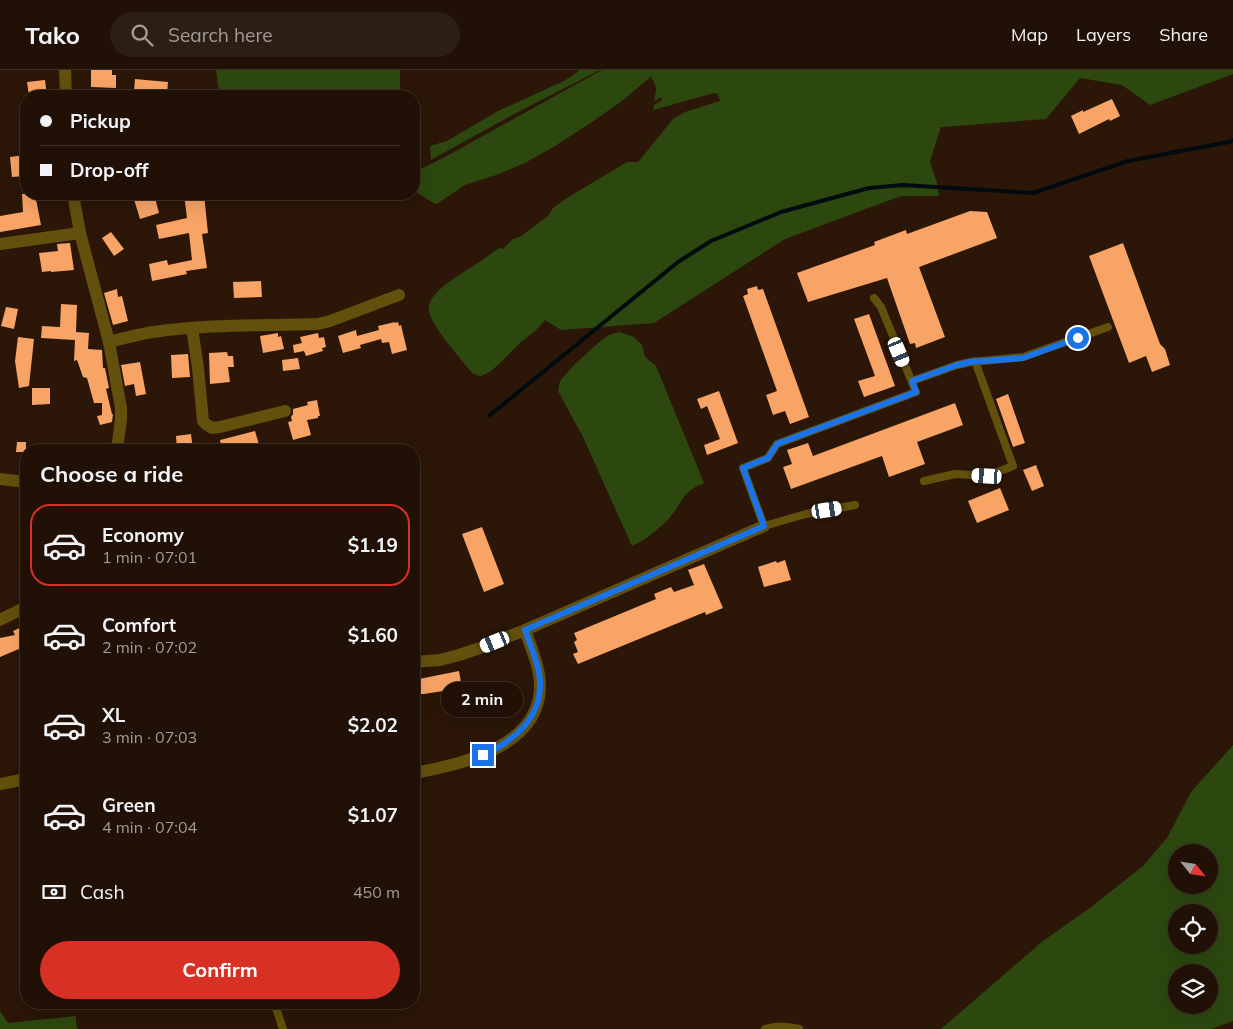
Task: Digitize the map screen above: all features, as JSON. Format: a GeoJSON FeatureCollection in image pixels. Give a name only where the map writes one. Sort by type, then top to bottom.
{"type":"FeatureCollection","features":[{"type":"Feature","properties":{"kind":"street"},"geometry":{"type":"LineString","coordinates":[[65,70],[66,90]]}},
{"type":"Feature","properties":{"kind":"street"},"geometry":{"type":"LineString","coordinates":[[74,200],[80,233],[109,342],[121,414],[118,444]]}},
{"type":"Feature","properties":{"kind":"street"},"geometry":{"type":"LineString","coordinates":[[0,244],[80,233]]}},
{"type":"Feature","properties":{"kind":"street"},"geometry":{"type":"LineString","coordinates":[[109,342],[151,332],[192,328],[231,325],[318,324],[399,295]]}},
{"type":"Feature","properties":{"kind":"street"},"geometry":{"type":"LineString","coordinates":[[192,328],[202,416],[206,424],[216,428],[285,411]]}},
{"type":"Feature","properties":{"kind":"street"},"geometry":{"type":"LineString","coordinates":[[0,479],[20,481]]}},
{"type":"Feature","properties":{"kind":"street"},"geometry":{"type":"LineString","coordinates":[[420,662],[459,656],[480,648],[764,526]]}},
{"type":"Feature","properties":{"kind":"street"},"geometry":{"type":"LineString","coordinates":[[0,620],[20,610]]}},
{"type":"Feature","properties":{"kind":"street"},"geometry":{"type":"LineString","coordinates":[[420,771],[444,767],[483,755],[507,742],[529,721],[538,701],[540,688],[537,668],[525,630]]}},
{"type":"Feature","properties":{"kind":"street"},"geometry":{"type":"LineString","coordinates":[[0,784],[20,780]]}},
{"type":"Feature","properties":{"kind":"lane"},"geometry":{"type":"LineString","coordinates":[[855,505],[806,514],[764,526],[743,468],[768,458],[777,444],[916,392],[881,307],[874,298]]}},
{"type":"Feature","properties":{"kind":"lane"},"geometry":{"type":"LineString","coordinates":[[912,381],[957,365],[975,361],[1023,358],[1108,328]]}},
{"type":"Feature","properties":{"kind":"lane"},"geometry":{"type":"LineString","coordinates":[[924,481],[955,474],[987,476],[1013,466],[975,361]]}},
{"type":"Feature","properties":{"kind":"lane"},"geometry":{"type":"LineString","coordinates":[[276,1009],[283,1029]]}},
{"type":"Feature","properties":{"kind":"lane"},"geometry":{"type":"LineString","coordinates":[[765,1029],[781,1026],[799,1029]]}},
{"type":"Feature","properties":{"kind":"green space"},"geometry":{"type":"Polygon","coordinates":[[[216,70],[400,70],[400,90],[220,90],[216,70]]]}},
{"type":"Feature","properties":{"kind":"green space"},"geometry":{"type":"Polygon","coordinates":[[[580,70],[600,70],[516,113],[431,160],[430,146],[447,141],[498,111],[564,81],[580,70]]]}},
{"type":"Feature","properties":{"kind":"green space"},"geometry":{"type":"Polygon","coordinates":[[[602,70],[1233,70],[1233,74],[1150,105],[1122,85],[1080,78],[1046,119],[941,127],[930,161],[939,196],[901,196],[785,239],[654,323],[561,330],[545,320],[492,370],[482,376],[472,373],[432,319],[429,305],[437,292],[499,248],[503,249],[513,239],[520,237],[549,215],[553,208],[570,196],[627,162],[638,162],[673,119],[685,112],[720,101],[718,94],[714,93],[653,110],[654,105],[661,101],[662,98],[654,101],[656,89],[651,78],[653,75],[623,100],[555,146],[525,163],[465,185],[435,204],[420,195],[420,169],[602,70]]]}},
{"type":"Feature","properties":{"kind":"green space"},"geometry":{"type":"Polygon","coordinates":[[[619,332],[634,337],[642,345],[645,357],[656,366],[704,483],[688,492],[661,527],[643,541],[632,546],[583,437],[558,391],[560,381],[575,364],[609,335],[619,332]]]}},
{"type":"Feature","properties":{"kind":"green space"},"geometry":{"type":"Polygon","coordinates":[[[1233,745],[1233,1021],[1211,1029],[941,1029],[1043,941],[1090,908],[1143,866],[1167,838],[1191,792],[1233,745]]]}},
{"type":"Feature","properties":{"kind":"green space"},"geometry":{"type":"Polygon","coordinates":[[[0,1011],[8,1023],[76,1016],[78,1029],[0,1029],[0,1011]]]}},
{"type":"Feature","properties":{"kind":"building"},"geometry":{"type":"Polygon","coordinates":[[[91,70],[112,70],[112,75],[116,75],[116,88],[91,87],[91,70]]]}},
{"type":"Feature","properties":{"kind":"building"},"geometry":{"type":"Polygon","coordinates":[[[135,79],[168,82],[167,90],[134,90],[135,79]]]}},
{"type":"Feature","properties":{"kind":"building"},"geometry":{"type":"Polygon","coordinates":[[[45,80],[46,90],[28,90],[27,82],[45,80]]]}},
{"type":"Feature","properties":{"kind":"building"},"geometry":{"type":"Polygon","coordinates":[[[1112,99],[1120,116],[1110,121],[1109,119],[1079,134],[1071,116],[1112,99]]]}},
{"type":"Feature","properties":{"kind":"building"},"geometry":{"type":"Polygon","coordinates":[[[20,156],[20,176],[12,177],[10,157],[20,156]]]}},
{"type":"Feature","properties":{"kind":"building"},"geometry":{"type":"Polygon","coordinates":[[[22,200],[36,200],[41,225],[0,232],[0,216],[23,212],[22,200]]]}},
{"type":"Feature","properties":{"kind":"building"},"geometry":{"type":"Polygon","coordinates":[[[134,200],[156,200],[159,213],[140,219],[134,200]]]}},
{"type":"Feature","properties":{"kind":"building"},"geometry":{"type":"Polygon","coordinates":[[[185,200],[205,200],[208,233],[202,234],[207,268],[186,271],[187,274],[152,281],[149,264],[167,260],[168,265],[192,260],[189,233],[159,239],[156,225],[187,218],[185,200]]]}},
{"type":"Feature","properties":{"kind":"building"},"geometry":{"type":"Polygon","coordinates":[[[970,211],[987,212],[997,238],[919,267],[945,337],[916,348],[915,343],[910,344],[887,278],[808,302],[797,273],[875,245],[874,242],[906,230],[907,234],[970,211]]]}},
{"type":"Feature","properties":{"kind":"building"},"geometry":{"type":"Polygon","coordinates":[[[111,232],[124,249],[114,256],[102,238],[111,232]]]}},
{"type":"Feature","properties":{"kind":"building"},"geometry":{"type":"Polygon","coordinates":[[[70,243],[74,270],[42,272],[39,253],[58,251],[57,244],[70,243]]]}},
{"type":"Feature","properties":{"kind":"building"},"geometry":{"type":"Polygon","coordinates":[[[1123,243],[1160,344],[1165,349],[1170,365],[1152,372],[1146,356],[1129,363],[1089,256],[1123,243]]]}},
{"type":"Feature","properties":{"kind":"building"},"geometry":{"type":"Polygon","coordinates":[[[261,281],[262,297],[234,298],[233,282],[261,281]]]}},
{"type":"Feature","properties":{"kind":"building"},"geometry":{"type":"Polygon","coordinates":[[[757,286],[758,290],[763,289],[809,417],[790,424],[785,411],[773,415],[766,395],[777,391],[743,296],[748,294],[747,289],[757,286]]]}},
{"type":"Feature","properties":{"kind":"building"},"geometry":{"type":"Polygon","coordinates":[[[117,289],[118,297],[122,296],[128,321],[113,325],[104,293],[117,289]]]}},
{"type":"Feature","properties":{"kind":"building"},"geometry":{"type":"Polygon","coordinates":[[[61,304],[77,305],[76,332],[89,333],[88,349],[102,350],[103,368],[105,368],[109,388],[106,389],[113,414],[112,422],[100,425],[97,416],[102,415],[102,403],[94,403],[87,378],[83,377],[77,360],[74,361],[75,340],[41,338],[42,326],[60,327],[61,304]]]}},
{"type":"Feature","properties":{"kind":"building"},"geometry":{"type":"Polygon","coordinates":[[[6,307],[18,309],[14,329],[1,326],[6,307]]]}},
{"type":"Feature","properties":{"kind":"building"},"geometry":{"type":"Polygon","coordinates":[[[869,314],[895,386],[864,397],[858,381],[875,376],[854,319],[869,314]]]}},
{"type":"Feature","properties":{"kind":"building"},"geometry":{"type":"Polygon","coordinates":[[[398,322],[399,326],[401,325],[407,350],[392,354],[389,342],[382,343],[381,339],[360,345],[361,348],[343,353],[338,336],[356,330],[357,336],[379,330],[378,326],[398,322]]]}},
{"type":"Feature","properties":{"kind":"building"},"geometry":{"type":"Polygon","coordinates":[[[278,333],[278,337],[281,336],[284,349],[263,353],[260,336],[278,333]]]}},
{"type":"Feature","properties":{"kind":"building"},"geometry":{"type":"Polygon","coordinates":[[[318,333],[319,338],[324,337],[326,347],[322,348],[323,351],[306,356],[304,351],[294,353],[293,345],[302,343],[300,337],[318,333]]]}},
{"type":"Feature","properties":{"kind":"building"},"geometry":{"type":"Polygon","coordinates":[[[18,337],[34,339],[29,386],[19,388],[15,361],[18,337]]]}},
{"type":"Feature","properties":{"kind":"building"},"geometry":{"type":"Polygon","coordinates":[[[227,352],[228,356],[233,356],[234,367],[228,367],[230,382],[210,384],[209,353],[227,352]]]}},
{"type":"Feature","properties":{"kind":"building"},"geometry":{"type":"Polygon","coordinates":[[[188,354],[190,377],[172,378],[171,355],[188,354]]]}},
{"type":"Feature","properties":{"kind":"building"},"geometry":{"type":"Polygon","coordinates":[[[298,358],[300,369],[283,371],[282,360],[298,358]]]}},
{"type":"Feature","properties":{"kind":"building"},"geometry":{"type":"Polygon","coordinates":[[[140,362],[146,394],[136,396],[134,384],[125,386],[121,365],[140,362]]]}},
{"type":"Feature","properties":{"kind":"building"},"geometry":{"type":"Polygon","coordinates":[[[32,388],[50,388],[50,404],[32,405],[32,388]]]}},
{"type":"Feature","properties":{"kind":"building"},"geometry":{"type":"Polygon","coordinates":[[[719,391],[738,443],[707,455],[704,445],[720,439],[707,406],[701,409],[697,399],[719,391]]]}},
{"type":"Feature","properties":{"kind":"building"},"geometry":{"type":"Polygon","coordinates":[[[1008,394],[1025,443],[1013,447],[996,399],[1008,394]]]}},
{"type":"Feature","properties":{"kind":"building"},"geometry":{"type":"Polygon","coordinates":[[[317,400],[320,416],[307,420],[311,435],[293,440],[288,422],[292,421],[293,409],[308,405],[307,402],[317,400]]]}},
{"type":"Feature","properties":{"kind":"building"},"geometry":{"type":"Polygon","coordinates":[[[955,403],[963,425],[917,442],[925,464],[889,477],[882,456],[791,489],[783,467],[792,464],[787,450],[808,443],[813,456],[955,403]]]}},
{"type":"Feature","properties":{"kind":"building"},"geometry":{"type":"Polygon","coordinates":[[[255,431],[259,444],[221,444],[220,440],[255,431]]]}},
{"type":"Feature","properties":{"kind":"building"},"geometry":{"type":"Polygon","coordinates":[[[191,434],[192,444],[177,444],[176,436],[191,434]]]}},
{"type":"Feature","properties":{"kind":"building"},"geometry":{"type":"Polygon","coordinates":[[[17,442],[26,442],[26,444],[20,444],[20,452],[16,452],[17,442]]]}},
{"type":"Feature","properties":{"kind":"building"},"geometry":{"type":"Polygon","coordinates":[[[1036,465],[1044,486],[1032,491],[1023,470],[1036,465]]]}},
{"type":"Feature","properties":{"kind":"building"},"geometry":{"type":"Polygon","coordinates":[[[1000,488],[1009,510],[977,523],[968,501],[1000,488]]]}},
{"type":"Feature","properties":{"kind":"building"},"geometry":{"type":"Polygon","coordinates":[[[482,527],[504,584],[484,592],[462,534],[482,527]]]}},
{"type":"Feature","properties":{"kind":"building"},"geometry":{"type":"Polygon","coordinates":[[[785,560],[791,580],[764,587],[758,567],[785,560]]]}},
{"type":"Feature","properties":{"kind":"building"},"geometry":{"type":"Polygon","coordinates":[[[704,564],[723,608],[706,615],[705,612],[578,664],[573,654],[578,652],[574,642],[577,640],[574,633],[656,599],[654,594],[671,587],[674,592],[694,585],[688,570],[704,564]]]}},
{"type":"Feature","properties":{"kind":"building"},"geometry":{"type":"Polygon","coordinates":[[[20,628],[20,649],[0,657],[0,638],[15,635],[13,631],[20,628]]]}},
{"type":"Feature","properties":{"kind":"building"},"geometry":{"type":"Polygon","coordinates":[[[459,671],[462,688],[420,694],[420,679],[459,671]]]}},
{"type":"Feature","properties":{"kind":"waterway"},"geometry":{"type":"LineString","coordinates":[[489,416],[678,262],[711,241],[781,212],[869,188],[903,185],[1033,193],[1128,161],[1233,140]]}},
{"type":"Feature","properties":{"kind":"route"},"geometry":{"type":"LineString","coordinates":[[483,755],[495,750],[523,729],[533,714],[538,701],[539,678],[525,630],[764,526],[743,468],[768,458],[777,444],[916,392],[912,381],[957,365],[970,362],[1023,358],[1078,338]]}}]}
